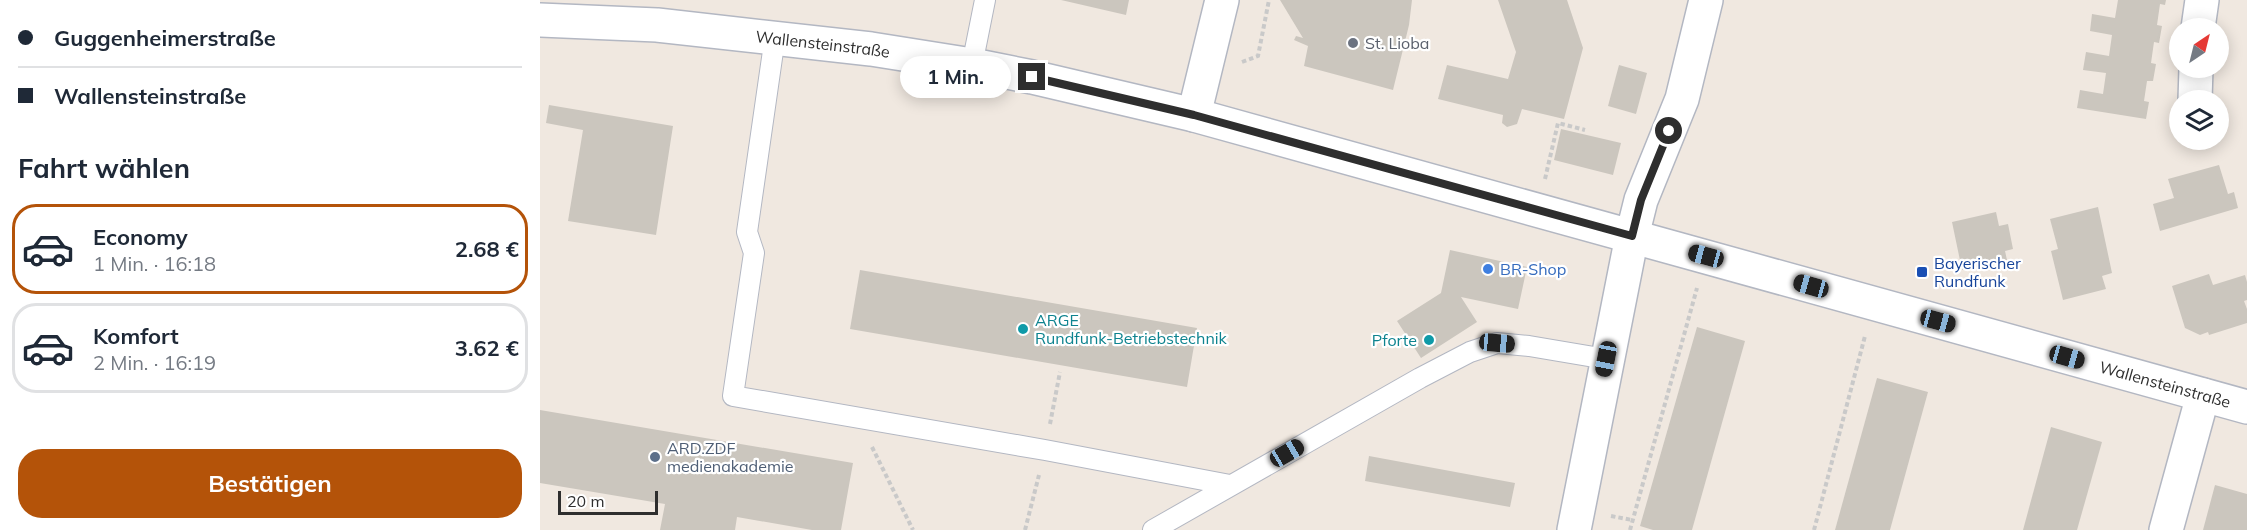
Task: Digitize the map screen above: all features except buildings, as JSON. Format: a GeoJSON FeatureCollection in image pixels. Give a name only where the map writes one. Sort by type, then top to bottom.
{"type":"FeatureCollection","features":[{"type":"Feature","properties":{"kind":"street"},"geometry":{"type":"LineString","coordinates":[[1194,115],[1222,0]]}},
{"type":"Feature","properties":{"kind":"street"},"geometry":{"type":"LineString","coordinates":[[1574,530],[1632,236],[1641,200],[1682,99],[1706,0]]}},
{"type":"Feature","properties":{"kind":"street"},"geometry":{"type":"LineString","coordinates":[[2199,18],[2202,0]]}},
{"type":"Feature","properties":{"kind":"street","name":"Wallensteinstraße"},"geometry":{"type":"LineString","coordinates":[[540,20],[657,25],[775,37],[972,65],[1194,115],[2247,407]]}},
{"type":"Feature","properties":{"kind":"street"},"geometry":{"type":"LineString","coordinates":[[2166,530],[2203,395]]}},
{"type":"Feature","properties":{"kind":"lane"},"geometry":{"type":"LineString","coordinates":[[972,65],[985,0]]}},
{"type":"Feature","properties":{"kind":"lane"},"geometry":{"type":"LineString","coordinates":[[775,37],[747,232],[754,253],[733,396],[1230,485]]}},
{"type":"Feature","properties":{"kind":"lane"},"geometry":{"type":"LineString","coordinates":[[1153,530],[1420,378],[1480,348],[1497,343],[1606,359]]}},
{"type":"Feature","properties":{"kind":"path"},"geometry":{"type":"LineString","coordinates":[[1537,210],[1558,123],[1586,130]]}},
{"type":"Feature","properties":{"kind":"path"},"geometry":{"type":"LineString","coordinates":[[1630,530],[1706,256]]}},
{"type":"Feature","properties":{"kind":"path"},"geometry":{"type":"LineString","coordinates":[[1814,530],[1874,303]]}},
{"type":"Feature","properties":{"kind":"path"},"geometry":{"type":"LineString","coordinates":[[856,417],[913,530]]}},
{"type":"Feature","properties":{"kind":"place","name":"St. Lioba"},"geometry":{"type":"Point","coordinates":[1353,43]}},
{"type":"Feature","properties":{"kind":"place","name":"BR-Shop"},"geometry":{"type":"Point","coordinates":[1488,269]}},
{"type":"Feature","properties":{"kind":"place","name":"Bayerischer Rundfunk"},"geometry":{"type":"Point","coordinates":[1922,272]}},
{"type":"Feature","properties":{"kind":"place","name":"ARGE Rundfunk-Betriebstechnik"},"geometry":{"type":"Point","coordinates":[1023,329]}},
{"type":"Feature","properties":{"kind":"place","name":"Pforte"},"geometry":{"type":"Point","coordinates":[1429,340]}},
{"type":"Feature","properties":{"kind":"place","name":"ARD.ZDF medienakademie"},"geometry":{"type":"Point","coordinates":[655,457]}},
{"type":"Feature","properties":{"kind":"route"},"geometry":{"type":"LineString","coordinates":[[1032,77],[1194,115],[1632,236],[1641,200],[1669,131]]}}]}
